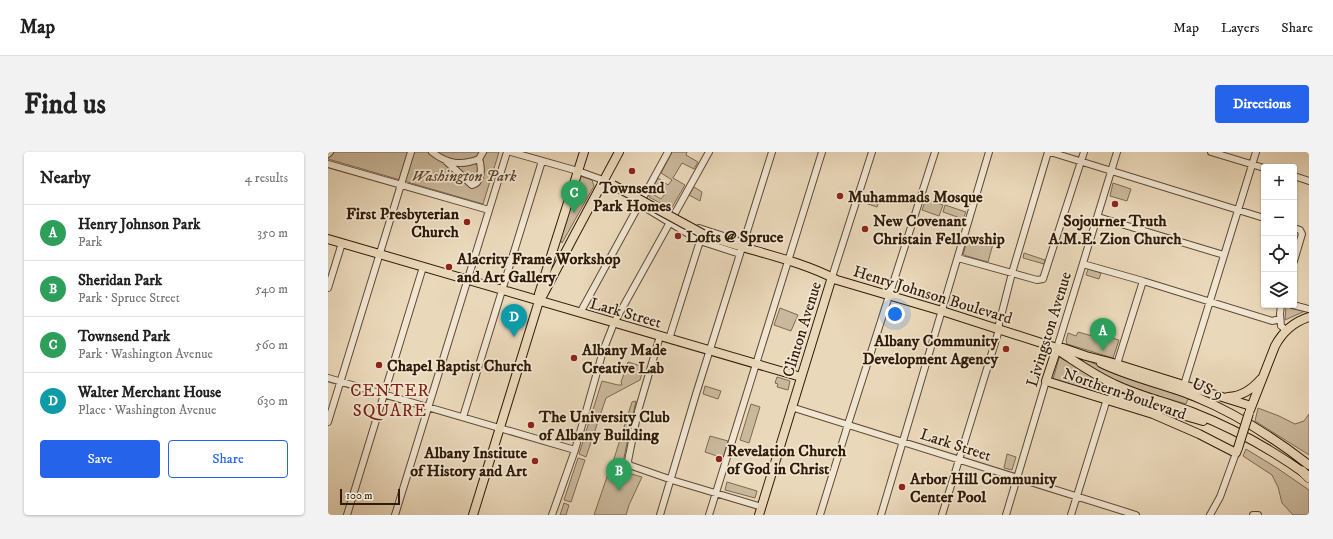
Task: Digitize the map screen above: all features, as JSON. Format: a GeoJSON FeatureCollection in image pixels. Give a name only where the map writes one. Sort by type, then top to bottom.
{"type":"FeatureCollection","features":[{"type":"Feature","properties":{"kind":"main road"},"geometry":{"type":"LineString","coordinates":[[539,301],[539,294],[552,257],[584,152]]}},
{"type":"Feature","properties":{"kind":"main road"},"geometry":{"type":"LineString","coordinates":[[473,515],[539,301],[566,252],[573,234],[619,152]]}},
{"type":"Feature","properties":{"kind":"main road","name":"Henry Johnson Boulevard"},"geometry":{"type":"LineString","coordinates":[[603,180],[702,237],[741,251],[788,261],[826,274],[837,280],[942,311],[1057,348],[1063,348],[1117,364]]}},
{"type":"Feature","properties":{"kind":"main road"},"geometry":{"type":"LineString","coordinates":[[552,257],[573,234]]}},
{"type":"Feature","properties":{"kind":"main road","name":"Lark Street"},"geometry":{"type":"LineString","coordinates":[[328,239],[710,350],[801,378]]}},
{"type":"Feature","properties":{"kind":"main road","name":"Clinton Avenue"},"geometry":{"type":"LineString","coordinates":[[759,515],[832,277]]}},
{"type":"Feature","properties":{"kind":"main road"},"geometry":{"type":"LineString","coordinates":[[1237,450],[1250,410],[1275,346],[1286,330],[1293,324],[1309,317]]}},
{"type":"Feature","properties":{"kind":"main road","name":"Livingston Avenue"},"geometry":{"type":"LineString","coordinates":[[1046,381],[1057,348]]}},
{"type":"Feature","properties":{"kind":"main road","name":"US 9"},"geometry":{"type":"LineString","coordinates":[[1057,348],[1062,353],[1108,382],[1129,391],[1190,411],[1234,430],[1307,473]]}},
{"type":"Feature","properties":{"kind":"main road","name":"US 9"},"geometry":{"type":"LineString","coordinates":[[1086,356],[1121,372],[1179,390],[1212,404],[1259,430],[1307,473]]}},
{"type":"Feature","properties":{"kind":"main road","name":"Northern Boulevard"},"geometry":{"type":"LineString","coordinates":[[1117,364],[1226,398],[1250,410]]}},
{"type":"Feature","properties":{"kind":"main road"},"geometry":{"type":"LineString","coordinates":[[1226,398],[1237,396],[1248,391],[1264,376]]}},
{"type":"Feature","properties":{"kind":"main road","name":"Northern Boulevard"},"geometry":{"type":"LineString","coordinates":[[1046,381],[1140,409],[1237,450]]}},
{"type":"Feature","properties":{"kind":"main road"},"geometry":{"type":"LineString","coordinates":[[1107,399],[1123,398],[1234,430]]}},
{"type":"Feature","properties":{"kind":"street"},"geometry":{"type":"LineString","coordinates":[[328,422],[411,152]]}},
{"type":"Feature","properties":{"kind":"street"},"geometry":{"type":"LineString","coordinates":[[432,152],[446,161],[472,185],[476,183],[480,177],[481,164],[479,159]]}},
{"type":"Feature","properties":{"kind":"street"},"geometry":{"type":"LineString","coordinates":[[446,161],[462,163],[479,159],[484,152]]}},
{"type":"Feature","properties":{"kind":"street"},"geometry":{"type":"LineString","coordinates":[[395,515],[507,152]]}},
{"type":"Feature","properties":{"kind":"street","name":"Henry Johnson Boulevard"},"geometry":{"type":"LineString","coordinates":[[511,152],[578,171],[603,180]]}},
{"type":"Feature","properties":{"kind":"street"},"geometry":{"type":"LineString","coordinates":[[580,313],[668,152]]}},
{"type":"Feature","properties":{"kind":"street"},"geometry":{"type":"LineString","coordinates":[[552,515],[575,450],[603,351],[614,323],[709,152]]}},
{"type":"Feature","properties":{"kind":"street"},"geometry":{"type":"LineString","coordinates":[[660,515],[772,152]]}},
{"type":"Feature","properties":{"kind":"street"},"geometry":{"type":"LineString","coordinates":[[710,515],[822,152]]}},
{"type":"Feature","properties":{"kind":"street","name":"Clinton Avenue"},"geometry":{"type":"LineString","coordinates":[[832,277],[872,152]]}},
{"type":"Feature","properties":{"kind":"street"},"geometry":{"type":"LineString","coordinates":[[820,515],[847,425],[935,152]]}},
{"type":"Feature","properties":{"kind":"street"},"geometry":{"type":"LineString","coordinates":[[881,515],[988,152]]}},
{"type":"Feature","properties":{"kind":"street"},"geometry":{"type":"LineString","coordinates":[[942,515],[999,329],[1012,273],[1049,152],[1261,217]]}},
{"type":"Feature","properties":{"kind":"street"},"geometry":{"type":"LineString","coordinates":[[958,258],[1040,280],[1043,279],[1084,152]]}},
{"type":"Feature","properties":{"kind":"street","name":"Livingston Avenue"},"geometry":{"type":"LineString","coordinates":[[1057,348],[1117,152]]}},
{"type":"Feature","properties":{"kind":"street"},"geometry":{"type":"LineString","coordinates":[[1211,152],[1261,167]]}},
{"type":"Feature","properties":{"kind":"street"},"geometry":{"type":"LineString","coordinates":[[1184,385],[1256,152]]}},
{"type":"Feature","properties":{"kind":"street"},"geometry":{"type":"LineString","coordinates":[[463,417],[542,161]]}},
{"type":"Feature","properties":{"kind":"street"},"geometry":{"type":"LineString","coordinates":[[328,164],[489,210]]}},
{"type":"Feature","properties":{"kind":"street"},"geometry":{"type":"LineString","coordinates":[[1297,177],[1309,181]]}},
{"type":"Feature","properties":{"kind":"street","name":"Henry Johnson Boulevard"},"geometry":{"type":"LineString","coordinates":[[642,198],[704,230],[736,240],[741,251]]}},
{"type":"Feature","properties":{"kind":"street","name":"Henry Johnson Boulevard"},"geometry":{"type":"LineString","coordinates":[[639,204],[670,222],[702,237]]}},
{"type":"Feature","properties":{"kind":"street"},"geometry":{"type":"LineString","coordinates":[[1098,217],[1224,255]]}},
{"type":"Feature","properties":{"kind":"street"},"geometry":{"type":"LineString","coordinates":[[1297,230],[1301,232],[1302,236],[1297,252]]}},
{"type":"Feature","properties":{"kind":"street"},"geometry":{"type":"LineString","coordinates":[[669,339],[702,237]]}},
{"type":"Feature","properties":{"kind":"street"},"geometry":{"type":"LineString","coordinates":[[328,288],[342,243]]}},
{"type":"Feature","properties":{"kind":"street"},"geometry":{"type":"LineString","coordinates":[[1083,264],[1143,280],[1272,321],[1280,319]]}},
{"type":"Feature","properties":{"kind":"street"},"geometry":{"type":"LineString","coordinates":[[347,515],[423,267]]}},
{"type":"Feature","properties":{"kind":"street"},"geometry":{"type":"LineString","coordinates":[[1117,364],[1143,280]]}},
{"type":"Feature","properties":{"kind":"street"},"geometry":{"type":"LineString","coordinates":[[1297,306],[1309,309]]}},
{"type":"Feature","properties":{"kind":"street"},"geometry":{"type":"LineString","coordinates":[[1281,308],[1281,326],[1286,330]]}},
{"type":"Feature","properties":{"kind":"street"},"geometry":{"type":"LineString","coordinates":[[660,336],[638,411],[628,461],[631,466],[636,468],[762,507]]}},
{"type":"Feature","properties":{"kind":"street"},"geometry":{"type":"LineString","coordinates":[[328,378],[575,450]]}},
{"type":"Feature","properties":{"kind":"street","name":"Livingston Avenue"},"geometry":{"type":"LineString","coordinates":[[1006,515],[1046,381]]}},
{"type":"Feature","properties":{"kind":"street"},"geometry":{"type":"LineString","coordinates":[[1071,515],[1107,399]]}},
{"type":"Feature","properties":{"kind":"street","name":"Lark Street"},"geometry":{"type":"LineString","coordinates":[[791,407],[1136,515]]}},
{"type":"Feature","properties":{"kind":"street"},"geometry":{"type":"LineString","coordinates":[[1210,515],[1220,497],[1237,450]]}},
{"type":"Feature","properties":{"kind":"street"},"geometry":{"type":"LineString","coordinates":[[1253,515],[1258,515]]}},
{"type":"Feature","properties":{"kind":"green space","name":"Washington Park"},"geometry":{"type":"Polygon","coordinates":[[[328,152],[499,152],[483,204],[328,159],[328,152]]]}},
{"type":"Feature","properties":{"kind":"green space"},"geometry":{"type":"Polygon","coordinates":[[[672,152],[687,152],[686,155],[698,162],[694,169],[682,163],[673,178],[685,185],[671,209],[649,197],[651,193],[661,199],[665,194],[653,187],[658,178],[668,185],[672,180],[661,173],[672,152]]]}},
{"type":"Feature","properties":{"kind":"green space"},"geometry":{"type":"Polygon","coordinates":[[[580,176],[592,180],[594,186],[562,243],[560,240],[580,176]]]}},
{"type":"Feature","properties":{"kind":"green space"},"geometry":{"type":"Polygon","coordinates":[[[1113,183],[1131,189],[1127,201],[1110,196],[1113,183]]]}},
{"type":"Feature","properties":{"kind":"green space"},"geometry":{"type":"Polygon","coordinates":[[[694,187],[702,192],[700,201],[689,195],[694,187]]]}},
{"type":"Feature","properties":{"kind":"green space"},"geometry":{"type":"Polygon","coordinates":[[[867,197],[879,201],[877,207],[865,203],[867,197]]]}},
{"type":"Feature","properties":{"kind":"green space"},"geometry":{"type":"Polygon","coordinates":[[[926,199],[943,205],[939,216],[922,210],[926,199]]]}},
{"type":"Feature","properties":{"kind":"green space"},"geometry":{"type":"Polygon","coordinates":[[[945,205],[966,212],[963,219],[943,212],[945,205]]]}},
{"type":"Feature","properties":{"kind":"green space"},"geometry":{"type":"Polygon","coordinates":[[[968,237],[993,244],[988,262],[963,255],[968,237]]]}},
{"type":"Feature","properties":{"kind":"green space"},"geometry":{"type":"Polygon","coordinates":[[[1024,253],[1045,260],[1044,264],[1023,258],[1024,253]]]}},
{"type":"Feature","properties":{"kind":"green space"},"geometry":{"type":"Polygon","coordinates":[[[1088,269],[1101,273],[1099,279],[1086,275],[1088,269]]]}},
{"type":"Feature","properties":{"kind":"green space"},"geometry":{"type":"Polygon","coordinates":[[[780,308],[798,315],[791,331],[774,325],[780,308]]]}},
{"type":"Feature","properties":{"kind":"green space"},"geometry":{"type":"Polygon","coordinates":[[[1286,308],[1305,311],[1285,320],[1286,308]]]}},
{"type":"Feature","properties":{"kind":"green space"},"geometry":{"type":"Polygon","coordinates":[[[1078,332],[1096,337],[1097,334],[1119,340],[1113,358],[1067,344],[1066,341],[1068,333],[1076,336],[1078,332]]]}},
{"type":"Feature","properties":{"kind":"green space"},"geometry":{"type":"Polygon","coordinates":[[[1064,350],[1115,374],[1184,395],[1223,413],[1188,399],[1186,404],[1125,386],[1089,367],[1064,350]]]}},
{"type":"Feature","properties":{"kind":"green space"},"geometry":{"type":"Polygon","coordinates":[[[1060,355],[1100,380],[1128,395],[1128,397],[1115,393],[1084,389],[1053,379],[1060,355]]]}},
{"type":"Feature","properties":{"kind":"green space"},"geometry":{"type":"Polygon","coordinates":[[[628,362],[644,367],[640,380],[606,398],[586,457],[579,454],[602,381],[622,385],[621,382],[628,362]]]}},
{"type":"Feature","properties":{"kind":"green space"},"geometry":{"type":"Polygon","coordinates":[[[777,377],[790,381],[788,390],[777,387],[778,384],[775,383],[777,377]]]}},
{"type":"Feature","properties":{"kind":"green space"},"geometry":{"type":"Polygon","coordinates":[[[705,386],[721,391],[718,399],[703,394],[705,386]]]}},
{"type":"Feature","properties":{"kind":"green space"},"geometry":{"type":"Polygon","coordinates":[[[636,401],[622,467],[612,465],[632,402],[636,401]]]}},
{"type":"Feature","properties":{"kind":"green space"},"geometry":{"type":"Polygon","coordinates":[[[751,404],[760,407],[749,443],[740,440],[751,404]]]}},
{"type":"Feature","properties":{"kind":"green space"},"geometry":{"type":"Polygon","coordinates":[[[1258,408],[1295,424],[1304,421],[1309,414],[1309,455],[1255,421],[1258,408]]]}},
{"type":"Feature","properties":{"kind":"green space"},"geometry":{"type":"Polygon","coordinates":[[[710,436],[728,441],[723,458],[705,452],[710,436]]]}},
{"type":"Feature","properties":{"kind":"green space"},"geometry":{"type":"Polygon","coordinates":[[[1246,449],[1309,490],[1309,515],[1293,515],[1282,503],[1278,487],[1272,475],[1243,456],[1246,449]]]}},
{"type":"Feature","properties":{"kind":"green space"},"geometry":{"type":"Polygon","coordinates":[[[1007,454],[1016,457],[1012,470],[1004,468],[1007,454]]]}},
{"type":"Feature","properties":{"kind":"green space"},"geometry":{"type":"Polygon","coordinates":[[[578,458],[585,460],[571,502],[564,500],[578,458]]]}},
{"type":"Feature","properties":{"kind":"green space"},"geometry":{"type":"Polygon","coordinates":[[[610,468],[642,477],[626,515],[594,515],[610,468]]]}},
{"type":"Feature","properties":{"kind":"green space"},"geometry":{"type":"Polygon","coordinates":[[[727,482],[757,491],[755,498],[725,490],[727,482]]]}},
{"type":"Feature","properties":{"kind":"green space"},"geometry":{"type":"Polygon","coordinates":[[[564,503],[569,505],[566,515],[560,515],[564,503]]]}},
{"type":"Feature","properties":{"kind":"place","name":"Townsend Park Homes"},"geometry":{"type":"Point","coordinates":[632,171]}},
{"type":"Feature","properties":{"kind":"place","name":"Muhammads Mosque"},"geometry":{"type":"Point","coordinates":[840,196]}},
{"type":"Feature","properties":{"kind":"place","name":"Sojourner Truth A.M.E. Zion Church"},"geometry":{"type":"Point","coordinates":[1115,204]}},
{"type":"Feature","properties":{"kind":"place","name":"Townsend Park"},"geometry":{"type":"Point","coordinates":[574,213]}},
{"type":"Feature","properties":{"kind":"place","name":"First Presbyterian Church"},"geometry":{"type":"Point","coordinates":[467,222]}},
{"type":"Feature","properties":{"kind":"place","name":"New Covenant Christain Fellowship"},"geometry":{"type":"Point","coordinates":[865,229]}},
{"type":"Feature","properties":{"kind":"place","name":"Lofts @ Spruce"},"geometry":{"type":"Point","coordinates":[678,236]}},
{"type":"Feature","properties":{"kind":"place","name":"Alacrity Frame Workshop and Art Gallery"},"geometry":{"type":"Point","coordinates":[449,267]}},
{"type":"Feature","properties":{"kind":"place","name":"Walter Merchant House"},"geometry":{"type":"Point","coordinates":[514,337]}},
{"type":"Feature","properties":{"kind":"place","name":"Albany Community Development Agency"},"geometry":{"type":"Point","coordinates":[1006,349]}},
{"type":"Feature","properties":{"kind":"place","name":"Henry Johnson Park"},"geometry":{"type":"Point","coordinates":[1103,351]}},
{"type":"Feature","properties":{"kind":"place","name":"Albany Made Creative Lab"},"geometry":{"type":"Point","coordinates":[574,358]}},
{"type":"Feature","properties":{"kind":"place","name":"Chapel Baptist Church"},"geometry":{"type":"Point","coordinates":[379,365]}},
{"type":"Feature","properties":{"kind":"place","name":"The University Club of Albany Building"},"geometry":{"type":"Point","coordinates":[531,425]}},
{"type":"Feature","properties":{"kind":"place","name":"Revelation Church of God in Christ"},"geometry":{"type":"Point","coordinates":[719,459]}},
{"type":"Feature","properties":{"kind":"place","name":"Albany Institute of History and Art"},"geometry":{"type":"Point","coordinates":[535,461]}},
{"type":"Feature","properties":{"kind":"place","name":"Arbor Hill Community Center Pool"},"geometry":{"type":"Point","coordinates":[902,487]}},
{"type":"Feature","properties":{"kind":"place","name":"Sheridan Park"},"geometry":{"type":"Point","coordinates":[619,491]}},
{"type":"Feature","properties":{"kind":"district","name":"CENTER SQUARE"},"geometry":{"type":"Point","coordinates":[390,400]}}]}
